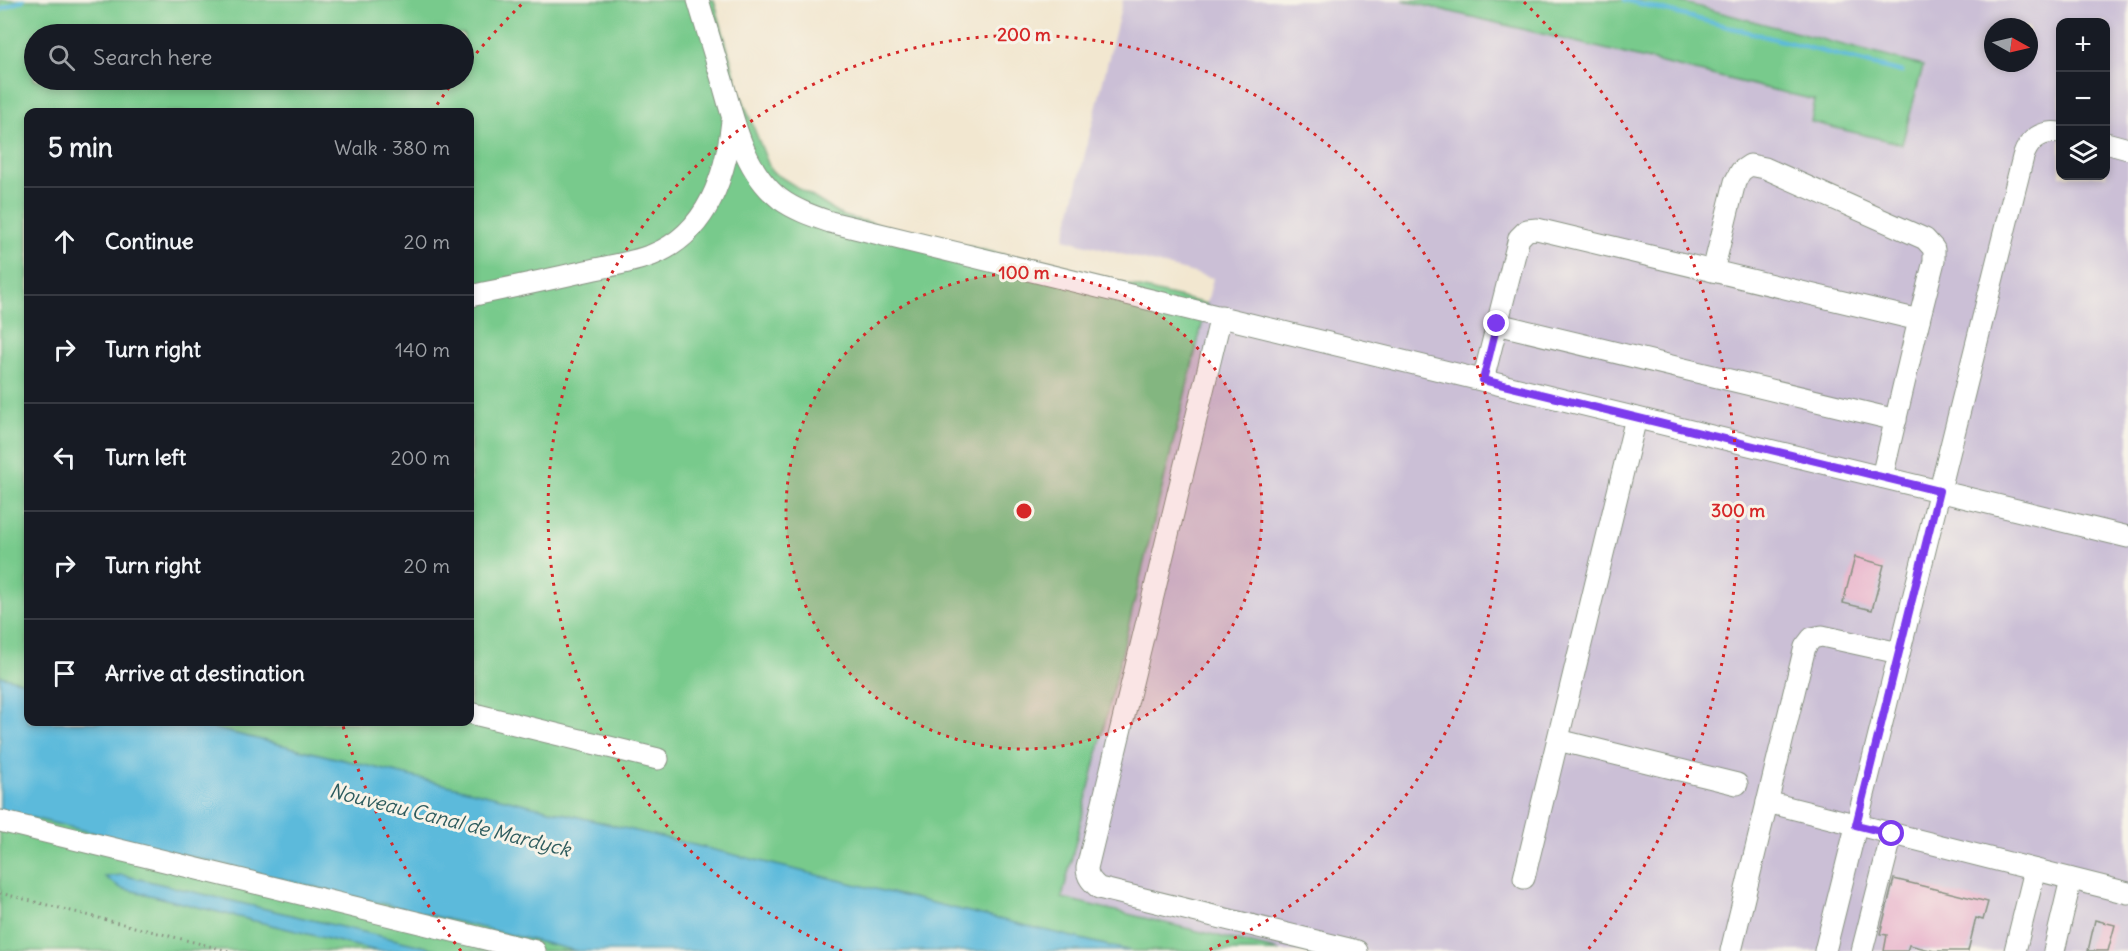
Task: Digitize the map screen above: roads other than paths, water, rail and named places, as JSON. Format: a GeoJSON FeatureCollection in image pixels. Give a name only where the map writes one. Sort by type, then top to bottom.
{"type":"FeatureCollection","features":[{"type":"Feature","properties":{"kind":"street"},"geometry":{"type":"LineString","coordinates":[[698,0],[732,117],[748,159],[762,181],[779,198],[813,216],[2128,537]]}},
{"type":"Feature","properties":{"kind":"street"},"geometry":{"type":"LineString","coordinates":[[474,295],[623,263],[651,255],[675,243],[694,225],[716,191],[725,165],[732,117]]}},
{"type":"Feature","properties":{"kind":"street"},"geometry":{"type":"LineString","coordinates":[[1825,951],[2023,157],[2026,148],[2035,138],[2048,133],[2056,133]]}},
{"type":"Feature","properties":{"kind":"street"},"geometry":{"type":"LineString","coordinates":[[2110,145],[2128,149]]}},
{"type":"Feature","properties":{"kind":"street"},"geometry":{"type":"LineString","coordinates":[[1713,271],[1735,182],[1741,171],[1750,165],[1765,168],[1926,239],[1934,249],[1934,261],[1882,477]]}},
{"type":"Feature","properties":{"kind":"street"},"geometry":{"type":"LineString","coordinates":[[1483,380],[1519,238],[1527,230],[1537,229],[1919,320]]}},
{"type":"Feature","properties":{"kind":"street"},"geometry":{"type":"LineString","coordinates":[[1213,314],[1087,874],[1093,884],[1099,888],[1357,951]]}},
{"type":"Feature","properties":{"kind":"street"},"geometry":{"type":"LineString","coordinates":[[1497,324],[1896,420]]}},
{"type":"Feature","properties":{"kind":"street"},"geometry":{"type":"LineString","coordinates":[[1524,878],[1636,418]]}},
{"type":"Feature","properties":{"kind":"street"},"geometry":{"type":"LineString","coordinates":[[1731,951],[1803,654],[1809,642],[1817,636],[1829,637],[1899,653]]}},
{"type":"Feature","properties":{"kind":"street"},"geometry":{"type":"LineString","coordinates":[[474,714],[658,759]]}},
{"type":"Feature","properties":{"kind":"street"},"geometry":{"type":"LineString","coordinates":[[1558,740],[1737,784]]}},
{"type":"Feature","properties":{"kind":"street"},"geometry":{"type":"LineString","coordinates":[[1767,802],[2128,893]]}},
{"type":"Feature","properties":{"kind":"street"},"geometry":{"type":"LineString","coordinates":[[0,821],[535,951]]}},
{"type":"Feature","properties":{"kind":"street"},"geometry":{"type":"LineString","coordinates":[[1862,951],[1892,834]]}},
{"type":"Feature","properties":{"kind":"street"},"geometry":{"type":"LineString","coordinates":[[2016,951],[2035,870]]}},
{"type":"Feature","properties":{"kind":"street"},"geometry":{"type":"LineString","coordinates":[[2054,951],[2071,879]]}},
{"type":"Feature","properties":{"kind":"water","name":"Nouveau Canal de Mardyck"},"geometry":{"type":"Polygon","coordinates":[[[0,676],[24,682],[24,726],[203,726],[1130,951],[577,951],[0,810],[0,676]]]}},
{"type":"Feature","properties":{"kind":"water"},"geometry":{"type":"Polygon","coordinates":[[[122,875],[443,951],[377,951],[121,888],[105,877],[122,875]]]}},
{"type":"Feature","properties":{"kind":"waterway"},"geometry":{"type":"LineString","coordinates":[[0,10],[23,0]]}},
{"type":"Feature","properties":{"kind":"waterway"},"geometry":{"type":"LineString","coordinates":[[1625,0],[1902,72]]}}]}
